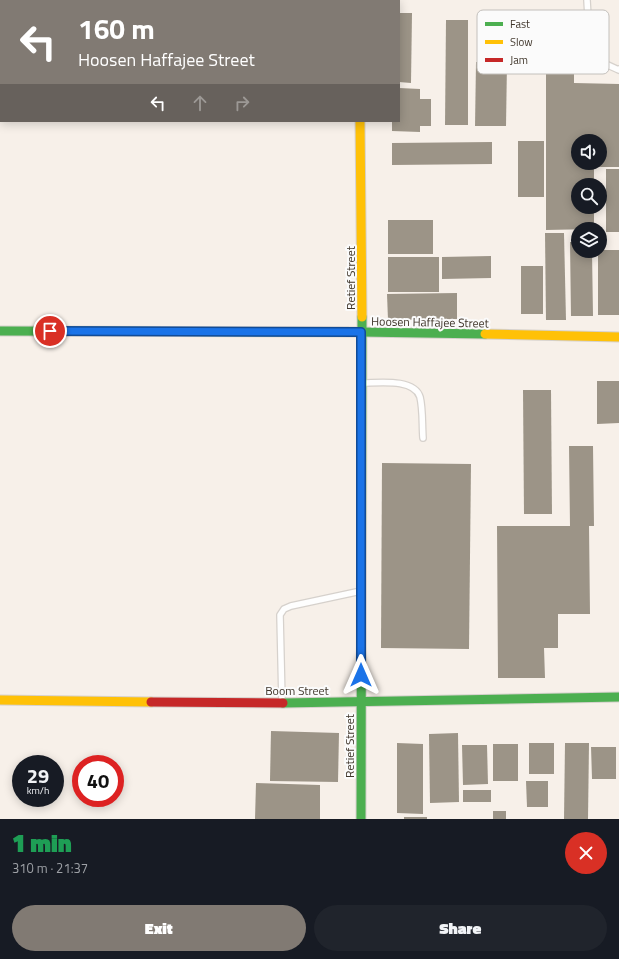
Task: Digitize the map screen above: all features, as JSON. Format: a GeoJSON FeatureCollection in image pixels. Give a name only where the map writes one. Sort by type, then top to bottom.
{"type":"FeatureCollection","features":[{"type":"Feature","properties":{"kind":"street","name":"Retief Street"},"geometry":{"type":"LineString","coordinates":[[360,122],[362,247],[360,702],[361,819]]}},
{"type":"Feature","properties":{"kind":"street","name":"Hoosen Haffajee Street"},"geometry":{"type":"LineString","coordinates":[[0,331],[361,332],[619,337]]}},
{"type":"Feature","properties":{"kind":"street","name":"Boom Street"},"geometry":{"type":"LineString","coordinates":[[0,700],[282,703],[619,698]]}},
{"type":"Feature","properties":{"kind":"lane"},"geometry":{"type":"LineString","coordinates":[[587,0],[588,10]]}},
{"type":"Feature","properties":{"kind":"lane"},"geometry":{"type":"LineString","coordinates":[[609,65],[619,70]]}},
{"type":"Feature","properties":{"kind":"lane"},"geometry":{"type":"LineString","coordinates":[[361,383],[403,384],[413,387],[420,398],[423,438]]}},
{"type":"Feature","properties":{"kind":"lane"},"geometry":{"type":"LineString","coordinates":[[282,703],[280,615],[284,609],[291,606],[361,591]]}},
{"type":"Feature","properties":{"kind":"shaded area"},"geometry":{"type":"Polygon","coordinates":[[[400,0],[619,0],[619,819],[0,819],[0,122],[400,122],[400,0]]]}},
{"type":"Feature","properties":{"kind":"building"},"geometry":{"type":"Polygon","coordinates":[[[400,13],[412,13],[411,83],[400,82],[400,13]]]}},
{"type":"Feature","properties":{"kind":"building"},"geometry":{"type":"Polygon","coordinates":[[[446,20],[468,20],[468,125],[445,125],[446,20]]]}},
{"type":"Feature","properties":{"kind":"building"},"geometry":{"type":"Polygon","coordinates":[[[476,62],[477,74],[507,74],[506,126],[475,126],[476,62]]]}},
{"type":"Feature","properties":{"kind":"building"},"geometry":{"type":"Polygon","coordinates":[[[546,74],[574,74],[574,83],[619,84],[619,167],[607,167],[607,134],[571,134],[571,170],[594,170],[594,178],[571,178],[571,214],[594,214],[594,222],[571,222],[571,229],[546,230],[546,74]]]}},
{"type":"Feature","properties":{"kind":"building"},"geometry":{"type":"Polygon","coordinates":[[[400,88],[420,89],[420,99],[431,99],[431,126],[420,126],[420,132],[392,131],[392,122],[400,122],[400,88]]]}},
{"type":"Feature","properties":{"kind":"building"},"geometry":{"type":"Polygon","coordinates":[[[518,141],[544,141],[544,197],[518,197],[518,141]]]}},
{"type":"Feature","properties":{"kind":"building"},"geometry":{"type":"Polygon","coordinates":[[[492,142],[492,164],[392,165],[392,143],[492,142]]]}},
{"type":"Feature","properties":{"kind":"building"},"geometry":{"type":"Polygon","coordinates":[[[607,169],[619,169],[619,232],[607,232],[607,169]]]}},
{"type":"Feature","properties":{"kind":"building"},"geometry":{"type":"Polygon","coordinates":[[[388,220],[433,220],[433,254],[388,254],[388,220]]]}},
{"type":"Feature","properties":{"kind":"building"},"geometry":{"type":"Polygon","coordinates":[[[545,233],[564,233],[566,320],[546,320],[545,233]]]}},
{"type":"Feature","properties":{"kind":"building"},"geometry":{"type":"Polygon","coordinates":[[[570,242],[571,258],[592,258],[593,316],[571,316],[570,242]]]}},
{"type":"Feature","properties":{"kind":"building"},"geometry":{"type":"Polygon","coordinates":[[[607,250],[619,250],[619,315],[598,315],[598,258],[607,258],[607,250]]]}},
{"type":"Feature","properties":{"kind":"building"},"geometry":{"type":"Polygon","coordinates":[[[491,256],[491,278],[442,279],[442,257],[491,256]]]}},
{"type":"Feature","properties":{"kind":"building"},"geometry":{"type":"Polygon","coordinates":[[[388,257],[439,257],[439,292],[388,292],[388,257]]]}},
{"type":"Feature","properties":{"kind":"building"},"geometry":{"type":"Polygon","coordinates":[[[521,266],[543,266],[543,314],[521,314],[521,266]]]}},
{"type":"Feature","properties":{"kind":"building"},"geometry":{"type":"Polygon","coordinates":[[[457,293],[457,319],[388,320],[387,294],[457,293]]]}},
{"type":"Feature","properties":{"kind":"building"},"geometry":{"type":"Polygon","coordinates":[[[597,381],[619,381],[619,423],[597,424],[597,381]]]}},
{"type":"Feature","properties":{"kind":"building"},"geometry":{"type":"Polygon","coordinates":[[[523,390],[551,390],[552,514],[524,514],[523,390]]]}},
{"type":"Feature","properties":{"kind":"building"},"geometry":{"type":"Polygon","coordinates":[[[569,446],[593,446],[594,526],[589,526],[590,614],[558,614],[558,648],[544,648],[545,678],[498,678],[497,526],[570,526],[569,446]]]}},
{"type":"Feature","properties":{"kind":"building"},"geometry":{"type":"Polygon","coordinates":[[[382,463],[471,464],[469,649],[381,648],[382,463]]]}},
{"type":"Feature","properties":{"kind":"building"},"geometry":{"type":"Polygon","coordinates":[[[271,731],[339,733],[338,782],[270,781],[271,731]]]}},
{"type":"Feature","properties":{"kind":"building"},"geometry":{"type":"Polygon","coordinates":[[[458,733],[459,802],[430,803],[429,734],[458,733]]]}},
{"type":"Feature","properties":{"kind":"building"},"geometry":{"type":"Polygon","coordinates":[[[397,743],[423,744],[423,814],[397,813],[397,743]]]}},
{"type":"Feature","properties":{"kind":"building"},"geometry":{"type":"Polygon","coordinates":[[[529,743],[554,743],[554,774],[529,774],[529,743]]]}},
{"type":"Feature","properties":{"kind":"building"},"geometry":{"type":"Polygon","coordinates":[[[565,743],[589,743],[588,819],[564,819],[565,743]]]}},
{"type":"Feature","properties":{"kind":"building"},"geometry":{"type":"Polygon","coordinates":[[[493,744],[518,744],[518,781],[493,781],[493,744]]]}},
{"type":"Feature","properties":{"kind":"building"},"geometry":{"type":"Polygon","coordinates":[[[462,745],[487,745],[488,784],[463,785],[462,745]]]}},
{"type":"Feature","properties":{"kind":"building"},"geometry":{"type":"Polygon","coordinates":[[[591,747],[616,747],[616,779],[592,779],[591,747]]]}},
{"type":"Feature","properties":{"kind":"building"},"geometry":{"type":"Polygon","coordinates":[[[526,781],[548,781],[548,807],[527,807],[526,781]]]}},
{"type":"Feature","properties":{"kind":"building"},"geometry":{"type":"Polygon","coordinates":[[[256,783],[320,785],[320,819],[255,819],[256,783]]]}},
{"type":"Feature","properties":{"kind":"building"},"geometry":{"type":"Polygon","coordinates":[[[463,790],[491,790],[491,802],[463,802],[463,790]]]}},
{"type":"Feature","properties":{"kind":"building"},"geometry":{"type":"Polygon","coordinates":[[[493,811],[506,811],[506,819],[493,819],[493,811]]]}},
{"type":"Feature","properties":{"kind":"building"},"geometry":{"type":"Polygon","coordinates":[[[404,817],[427,817],[427,819],[404,819],[404,817]]]}},
{"type":"Feature","properties":{"kind":"traffic: fast"},"geometry":{"type":"LineString","coordinates":[[361,819],[362,317]]}},
{"type":"Feature","properties":{"kind":"traffic: fast"},"geometry":{"type":"LineString","coordinates":[[0,331],[361,332],[485,334]]}},
{"type":"Feature","properties":{"kind":"traffic: fast"},"geometry":{"type":"LineString","coordinates":[[283,703],[619,697]]}},
{"type":"Feature","properties":{"kind":"traffic: slow"},"geometry":{"type":"LineString","coordinates":[[360,122],[362,317]]}},
{"type":"Feature","properties":{"kind":"traffic: slow"},"geometry":{"type":"LineString","coordinates":[[485,334],[619,337]]}},
{"type":"Feature","properties":{"kind":"traffic: slow"},"geometry":{"type":"LineString","coordinates":[[0,700],[151,702]]}},
{"type":"Feature","properties":{"kind":"traffic: jam"},"geometry":{"type":"LineString","coordinates":[[151,702],[283,703]]}},
{"type":"Feature","properties":{"kind":"route"},"geometry":{"type":"LineString","coordinates":[[50,331],[361,332],[361,675]]}}]}
